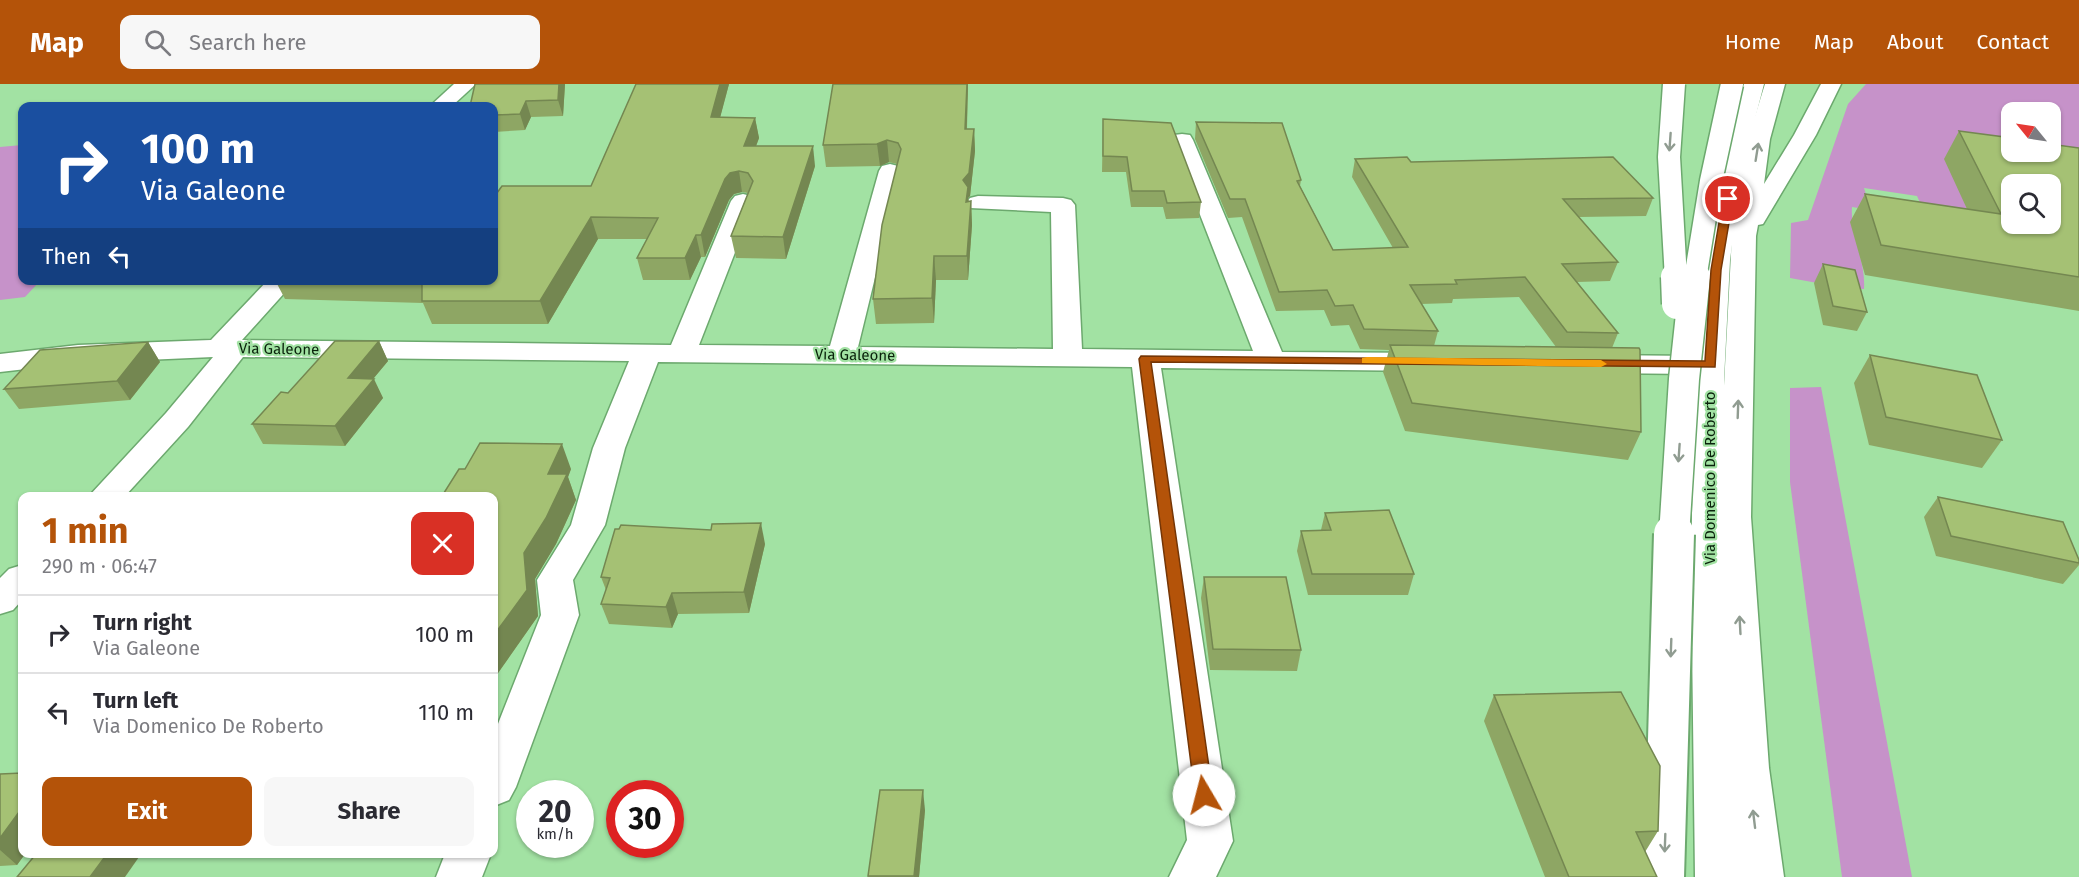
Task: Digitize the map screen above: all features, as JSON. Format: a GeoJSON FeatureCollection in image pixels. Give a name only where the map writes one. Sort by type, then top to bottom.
{"type":"FeatureCollection","features":[{"type":"Feature","properties":{"kind":"main road"},"geometry":{"type":"LineString","coordinates":[[445,102],[466,84]]}},
{"type":"Feature","properties":{"kind":"main road"},"geometry":{"type":"LineString","coordinates":[[1674,84],[1669,157],[1682,409]]}},
{"type":"Feature","properties":{"kind":"main road","name":"Via Domenico De Roberto"},"geometry":{"type":"LineString","coordinates":[[1718,877],[1707,452],[1716,270],[1740,129],[1754,84]]}},
{"type":"Feature","properties":{"kind":"main road"},"geometry":{"type":"LineString","coordinates":[[1761,877],[1748,768],[1734,517],[1744,236],[1759,139],[1774,84]]}},
{"type":"Feature","properties":{"kind":"main road"},"geometry":{"type":"LineString","coordinates":[[1744,236],[1834,87]]}},
{"type":"Feature","properties":{"kind":"main road"},"geometry":{"type":"LineString","coordinates":[[1664,877],[1674,540],[1682,409],[1701,226],[1727,91]]}},
{"type":"Feature","properties":{"kind":"main road"},"geometry":{"type":"LineString","coordinates":[[1182,140],[1271,360]]}},
{"type":"Feature","properties":{"kind":"main road"},"geometry":{"type":"LineString","coordinates":[[842,355],[890,171]]}},
{"type":"Feature","properties":{"kind":"main road"},"geometry":{"type":"LineString","coordinates":[[498,778],[560,615],[555,580],[588,525],[609,448],[664,353],[743,201]]}},
{"type":"Feature","properties":{"kind":"main road"},"geometry":{"type":"LineString","coordinates":[[978,203],[1063,206],[1068,358]]}},
{"type":"Feature","properties":{"kind":"main road"},"geometry":{"type":"LineString","coordinates":[[109,492],[177,420],[227,348],[279,285]]}},
{"type":"Feature","properties":{"kind":"main road","name":"Via Galeone"},"geometry":{"type":"LineString","coordinates":[[0,363],[78,354],[227,348],[1461,362]]}},
{"type":"Feature","properties":{"kind":"main road"},"geometry":{"type":"LineString","coordinates":[[1145,359],[1210,841],[1192,877]]}},
{"type":"Feature","properties":{"kind":"main road"},"geometry":{"type":"LineString","coordinates":[[1568,363],[1711,365]]}},
{"type":"Feature","properties":{"kind":"main road"},"geometry":{"type":"LineString","coordinates":[[0,600],[18,582]]}},
{"type":"Feature","properties":{"kind":"main road"},"geometry":{"type":"LineString","coordinates":[[459,877],[466,858]]}},
{"type":"Feature","properties":{"kind":"shaded area"},"geometry":{"type":"Polygon","coordinates":[[[1866,84],[2079,84],[2079,197],[2066,176],[2061,174],[1945,159],[1971,214],[1922,207],[1917,196],[1864,188],[1871,210],[1852,207],[1852,217],[1863,268],[1864,289],[1845,288],[1790,278],[1791,223],[1808,220],[1848,104],[1866,84]]]}},
{"type":"Feature","properties":{"kind":"shaded area"},"geometry":{"type":"Polygon","coordinates":[[[18,145],[18,285],[36,285],[25,297],[0,300],[0,147],[18,145]]]}},
{"type":"Feature","properties":{"kind":"shaded area"},"geometry":{"type":"Polygon","coordinates":[[[1821,387],[1912,877],[1842,877],[1790,482],[1790,388],[1821,387]]]}},
{"type":"Feature","properties":{"kind":"building"},"geometry":{"type":"Polygon","coordinates":[[[475,84],[559,84],[558,100],[526,101],[520,114],[498,115],[498,102],[471,102],[475,84]]]}},
{"type":"Feature","properties":{"kind":"building"},"geometry":{"type":"Polygon","coordinates":[[[636,84],[720,84],[711,117],[755,118],[744,146],[813,146],[783,237],[731,236],[753,181],[748,173],[739,171],[730,173],[725,179],[701,235],[696,235],[685,258],[637,258],[658,218],[591,217],[540,301],[422,301],[422,285],[498,285],[498,192],[502,186],[591,186],[636,84]]]}},
{"type":"Feature","properties":{"kind":"building"},"geometry":{"type":"Polygon","coordinates":[[[833,84],[967,84],[965,129],[974,129],[969,173],[963,180],[968,187],[966,202],[971,201],[967,256],[934,256],[932,298],[873,299],[882,225],[901,149],[898,143],[887,140],[877,144],[823,145],[833,84]]]}},
{"type":"Feature","properties":{"kind":"building"},"geometry":{"type":"Polygon","coordinates":[[[1103,119],[1171,123],[1201,202],[1167,203],[1164,191],[1132,191],[1127,157],[1103,156],[1103,119]]]}},
{"type":"Feature","properties":{"kind":"building"},"geometry":{"type":"Polygon","coordinates":[[[1196,122],[1282,123],[1301,180],[1297,181],[1333,250],[1408,247],[1355,159],[1407,157],[1411,162],[1613,157],[1653,198],[1563,199],[1618,262],[1562,264],[1618,333],[1567,332],[1525,277],[1455,280],[1457,284],[1410,285],[1438,331],[1364,329],[1353,305],[1335,306],[1327,290],[1279,292],[1245,199],[1230,199],[1196,122]]]}},
{"type":"Feature","properties":{"kind":"building"},"geometry":{"type":"Polygon","coordinates":[[[1959,131],[2001,137],[2001,162],[2061,162],[2061,146],[2079,148],[2079,277],[1881,245],[1865,194],[2001,214],[1959,131]]]}},
{"type":"Feature","properties":{"kind":"building"},"geometry":{"type":"Polygon","coordinates":[[[1823,264],[1855,270],[1867,312],[1833,306],[1823,264]]]}},
{"type":"Feature","properties":{"kind":"building"},"geometry":{"type":"Polygon","coordinates":[[[335,341],[379,341],[348,378],[374,379],[335,426],[252,424],[281,392],[288,393],[335,341]]]}},
{"type":"Feature","properties":{"kind":"building"},"geometry":{"type":"Polygon","coordinates":[[[148,342],[117,381],[4,389],[40,350],[148,342]]]}},
{"type":"Feature","properties":{"kind":"building"},"geometry":{"type":"Polygon","coordinates":[[[1390,345],[1639,348],[1641,432],[1412,403],[1390,345]]]}},
{"type":"Feature","properties":{"kind":"building"},"geometry":{"type":"Polygon","coordinates":[[[1870,355],[1977,375],[2002,440],[1886,417],[1870,355]]]}},
{"type":"Feature","properties":{"kind":"building"},"geometry":{"type":"Polygon","coordinates":[[[480,443],[562,444],[548,474],[567,474],[546,518],[524,553],[527,590],[498,630],[498,492],[445,492],[459,469],[465,469],[480,443]]]}},
{"type":"Feature","properties":{"kind":"building"},"geometry":{"type":"Polygon","coordinates":[[[1938,497],[2063,522],[2079,563],[1951,536],[1938,497]]]}},
{"type":"Feature","properties":{"kind":"building"},"geometry":{"type":"Polygon","coordinates":[[[1389,510],[1414,574],[1312,574],[1301,531],[1331,530],[1325,513],[1389,510]]]}},
{"type":"Feature","properties":{"kind":"building"},"geometry":{"type":"Polygon","coordinates":[[[761,523],[744,592],[672,593],[666,607],[601,604],[610,578],[601,577],[615,529],[619,529],[621,525],[711,530],[712,524],[761,523]]]}},
{"type":"Feature","properties":{"kind":"building"},"geometry":{"type":"Polygon","coordinates":[[[1204,577],[1286,577],[1301,650],[1213,649],[1204,577]]]}},
{"type":"Feature","properties":{"kind":"building"},"geometry":{"type":"Polygon","coordinates":[[[1621,692],[1660,766],[1658,831],[1636,832],[1657,877],[1569,877],[1494,695],[1621,692]]]}},
{"type":"Feature","properties":{"kind":"building"},"geometry":{"type":"Polygon","coordinates":[[[18,773],[18,813],[0,838],[0,774],[18,773]]]}},
{"type":"Feature","properties":{"kind":"building"},"geometry":{"type":"Polygon","coordinates":[[[880,790],[923,790],[914,876],[868,876],[880,790]]]}},
{"type":"Feature","properties":{"kind":"building"},"geometry":{"type":"Polygon","coordinates":[[[33,858],[104,858],[90,877],[17,877],[33,858]]]}},
{"type":"Feature","properties":{"kind":"slow traffic"},"geometry":{"type":"LineString","coordinates":[[1367,361],[1601,364]]}},
{"type":"Feature","properties":{"kind":"route"},"geometry":{"type":"LineString","coordinates":[[1204,795],[1145,359],[1711,365],[1716,270],[1728,199]]}}]}
